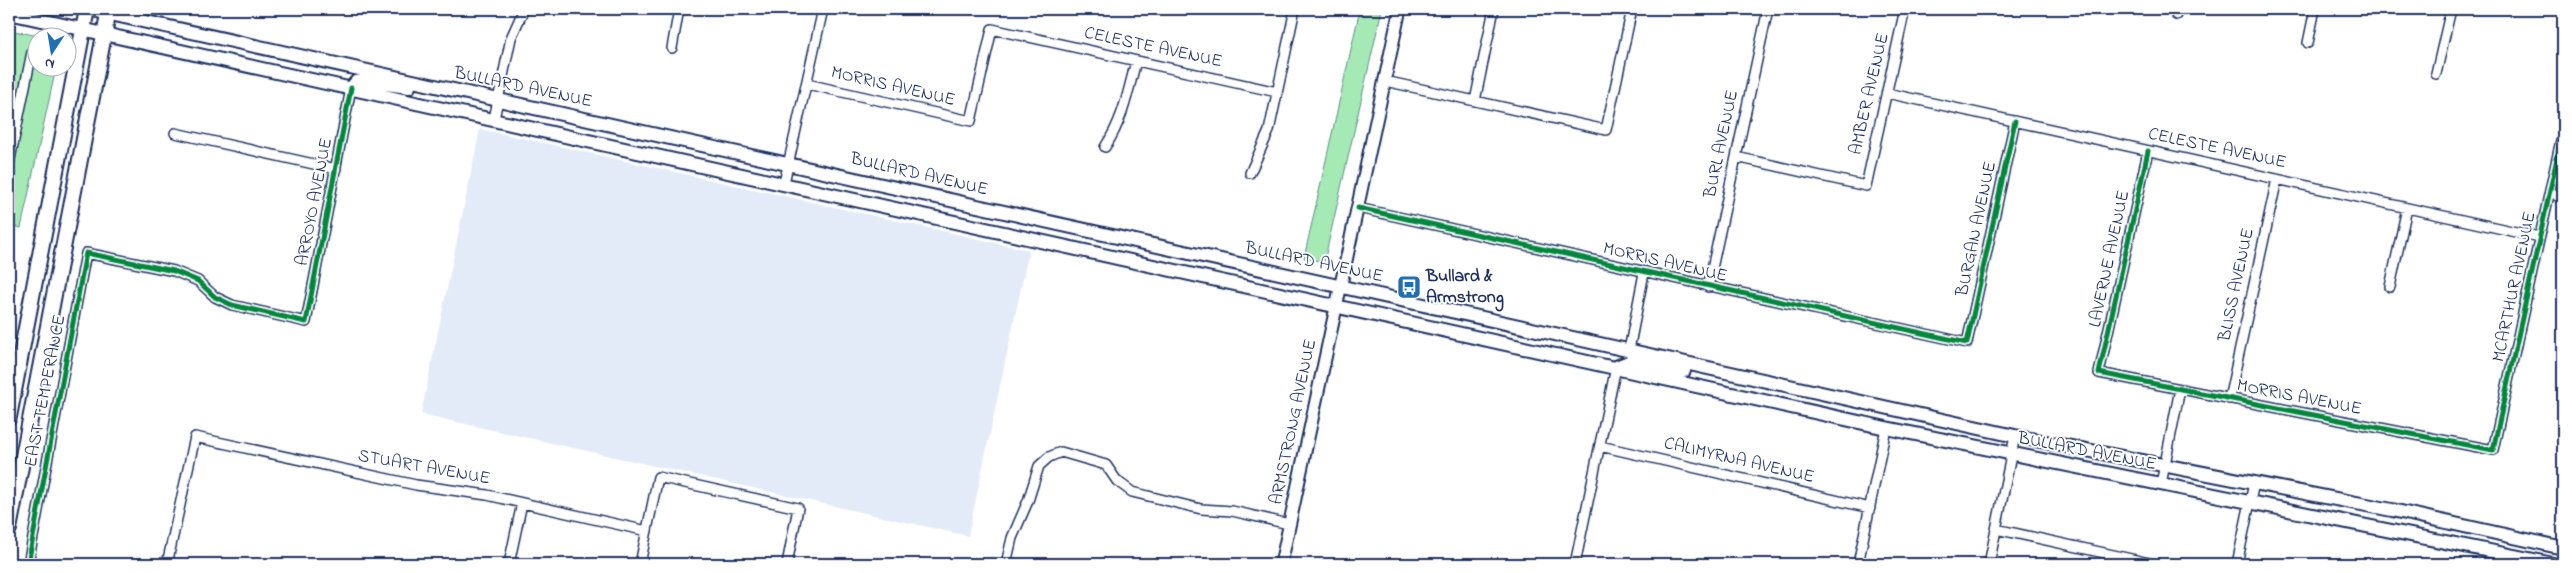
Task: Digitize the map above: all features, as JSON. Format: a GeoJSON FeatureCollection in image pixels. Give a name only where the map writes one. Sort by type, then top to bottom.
{"type":"FeatureCollection","features":[{"type":"Feature","properties":{"kind":"main road","name":"BULLARD AVENUE"},"geometry":{"type":"LineString","coordinates":[[88,9],[109,11],[421,83],[2014,436],[2254,483],[2563,548]]}},
{"type":"Feature","properties":{"kind":"main road"},"geometry":{"type":"LineString","coordinates":[[9,417],[88,9]]}},
{"type":"Feature","properties":{"kind":"main road"},"geometry":{"type":"LineString","coordinates":[[9,529],[109,11]]}},
{"type":"Feature","properties":{"kind":"main road","name":"BULLARD AVENUE"},"geometry":{"type":"LineString","coordinates":[[9,13],[105,32],[1886,428],[2552,564]]}},
{"type":"Feature","properties":{"kind":"main road"},"geometry":{"type":"LineString","coordinates":[[351,88],[359,81],[401,88],[421,83]]}},
{"type":"Feature","properties":{"kind":"main road","name":"BULLARD AVENUE"},"geometry":{"type":"LineString","coordinates":[[1616,367],[1631,361],[1680,370],[1722,372]]}},
{"type":"Feature","properties":{"kind":"street"},"geometry":{"type":"LineString","coordinates":[[494,119],[511,38],[524,9]]}},
{"type":"Feature","properties":{"kind":"street"},"geometry":{"type":"LineString","coordinates":[[672,48],[678,9]]}},
{"type":"Feature","properties":{"kind":"street"},"geometry":{"type":"LineString","coordinates":[[784,183],[823,9]]}},
{"type":"Feature","properties":{"kind":"street"},"geometry":{"type":"LineString","coordinates":[[1250,173],[1268,131],[1295,9]]}},
{"type":"Feature","properties":{"kind":"street","name":"ARMSTRONG AVENUE"},"geometry":{"type":"LineString","coordinates":[[1281,564],[1400,9]]}},
{"type":"Feature","properties":{"kind":"street"},"geometry":{"type":"LineString","coordinates":[[1475,101],[1494,9]]}},
{"type":"Feature","properties":{"kind":"street"},"geometry":{"type":"LineString","coordinates":[[1385,81],[1606,130],[1632,9]]}},
{"type":"Feature","properties":{"kind":"street","name":"BURL AVENUE"},"geometry":{"type":"LineString","coordinates":[[1708,287],[1768,9]]}},
{"type":"Feature","properties":{"kind":"street","name":"AMBER AVENUE"},"geometry":{"type":"LineString","coordinates":[[1736,157],[1866,186],[1905,9]]}},
{"type":"Feature","properties":{"kind":"street"},"geometry":{"type":"LineString","coordinates":[[2308,43],[2315,9]]}},
{"type":"Feature","properties":{"kind":"street"},"geometry":{"type":"LineString","coordinates":[[2436,74],[2451,9]]}},
{"type":"Feature","properties":{"kind":"street","name":"CELESTE AVENUE"},"geometry":{"type":"LineString","coordinates":[[971,121],[992,29],[1277,92]]}},
{"type":"Feature","properties":{"kind":"street"},"geometry":{"type":"LineString","coordinates":[[1104,147],[1116,129],[1125,106],[1136,61]]}},
{"type":"Feature","properties":{"kind":"street"},"geometry":{"type":"LineString","coordinates":[[9,164],[11,146],[28,70]]}},
{"type":"Feature","properties":{"kind":"street","name":"MORRIS AVENUE"},"geometry":{"type":"LineString","coordinates":[[807,84],[971,121]]}},
{"type":"Feature","properties":{"kind":"street","name":"ARROYO AVENUE"},"geometry":{"type":"LineString","coordinates":[[86,253],[174,271],[198,281],[215,297],[232,305],[306,322],[351,88]]}},
{"type":"Feature","properties":{"kind":"street","name":"CELESTE AVENUE"},"geometry":{"type":"LineString","coordinates":[[1887,93],[2540,237]]}},
{"type":"Feature","properties":{"kind":"street","name":"BURGAN AVENUE"},"geometry":{"type":"LineString","coordinates":[[1967,343],[2015,121]]}},
{"type":"Feature","properties":{"kind":"street","name":"MCARTHUR AVENUE"},"geometry":{"type":"LineString","coordinates":[[2493,450],[2563,131]]}},
{"type":"Feature","properties":{"kind":"street"},"geometry":{"type":"LineString","coordinates":[[175,133],[336,169]]}},
{"type":"Feature","properties":{"kind":"street","name":"LAVERNE AVENUE"},"geometry":{"type":"LineString","coordinates":[[2099,374],[2148,151]]}},
{"type":"Feature","properties":{"kind":"street","name":"BLISS AVENUE"},"geometry":{"type":"LineString","coordinates":[[2229,398],[2277,179]]}},
{"type":"Feature","properties":{"kind":"street"},"geometry":{"type":"LineString","coordinates":[[2550,193],[2563,196]]}},
{"type":"Feature","properties":{"kind":"street","name":"MORRIS AVENUE"},"geometry":{"type":"LineString","coordinates":[[1358,208],[1644,273],[1967,343]]}},
{"type":"Feature","properties":{"kind":"street"},"geometry":{"type":"LineString","coordinates":[[2390,287],[2407,208]]}},
{"type":"Feature","properties":{"kind":"street","name":"EAST TEMPERANCE"},"geometry":{"type":"LineString","coordinates":[[28,564],[86,253]]}},
{"type":"Feature","properties":{"kind":"street"},"geometry":{"type":"LineString","coordinates":[[1629,350],[1644,273]]}},
{"type":"Feature","properties":{"kind":"street"},"geometry":{"type":"LineString","coordinates":[[1575,564],[1616,367]]}},
{"type":"Feature","properties":{"kind":"street","name":"MORRIS AVENUE"},"geometry":{"type":"LineString","coordinates":[[2099,374],[2493,450]]}},
{"type":"Feature","properties":{"kind":"street"},"geometry":{"type":"LineString","coordinates":[[2161,484],[2180,389]]}},
{"type":"Feature","properties":{"kind":"street"},"geometry":{"type":"LineString","coordinates":[[1858,564],[1886,428]]}},
{"type":"Feature","properties":{"kind":"street"},"geometry":{"type":"LineString","coordinates":[[1989,564],[2014,436]]}},
{"type":"Feature","properties":{"kind":"street","name":"STUART AVENUE"},"geometry":{"type":"LineString","coordinates":[[167,564],[195,437],[402,482],[522,503],[647,531]]}},
{"type":"Feature","properties":{"kind":"street","name":"CALIMYRNA AVENUE"},"geometry":{"type":"LineString","coordinates":[[1600,446],[1870,508]]}},
{"type":"Feature","properties":{"kind":"street"},"geometry":{"type":"LineString","coordinates":[[1006,564],[1012,538],[1028,501],[1039,466],[1048,457],[1061,452],[1106,465],[1117,481],[1132,492],[1201,509],[1232,511],[1290,524]]}},
{"type":"Feature","properties":{"kind":"street"},"geometry":{"type":"LineString","coordinates":[[640,564],[658,477],[798,508],[787,564]]}},
{"type":"Feature","properties":{"kind":"street"},"geometry":{"type":"LineString","coordinates":[[2237,564],[2254,483]]}},
{"type":"Feature","properties":{"kind":"street"},"geometry":{"type":"LineString","coordinates":[[509,564],[522,503]]}},
{"type":"Feature","properties":{"kind":"street"},"geometry":{"type":"LineString","coordinates":[[1996,529],[2113,560],[2154,564]]}},
{"type":"Feature","properties":{"kind":"shaded area"},"geometry":{"type":"Polygon","coordinates":[[[480,129],[1029,250],[968,536],[421,414],[480,129]]]}},
{"type":"Feature","properties":{"kind":"green space"},"geometry":{"type":"Polygon","coordinates":[[[1360,9],[1382,9],[1324,262],[1304,258],[1360,9]]]}},
{"type":"Feature","properties":{"kind":"green space"},"geometry":{"type":"Polygon","coordinates":[[[9,30],[28,34],[28,78],[54,78],[21,228],[9,225],[9,30]]]}},
{"type":"Feature","properties":{"kind":"cycle path"},"geometry":{"type":"LineString","coordinates":[[28,564],[86,253],[174,271],[198,281],[215,297],[232,305],[306,322],[351,88]]}},
{"type":"Feature","properties":{"kind":"cycle path"},"geometry":{"type":"LineString","coordinates":[[1358,208],[1967,343],[2015,121]]}},
{"type":"Feature","properties":{"kind":"cycle path"},"geometry":{"type":"LineString","coordinates":[[2148,151],[2099,373],[2493,450],[2563,131]]}},
{"type":"Feature","properties":{"kind":"place","name":"Bullard & Armstrong"},"geometry":{"type":"Point","coordinates":[1409,287]}}]}
